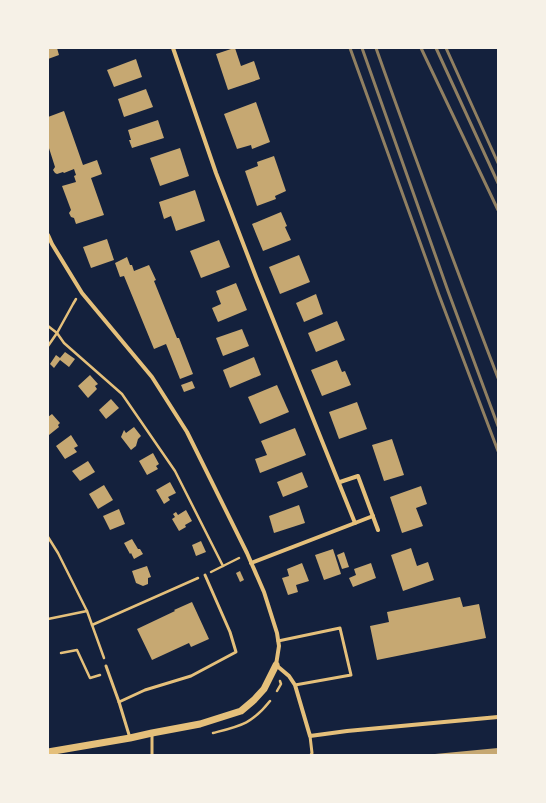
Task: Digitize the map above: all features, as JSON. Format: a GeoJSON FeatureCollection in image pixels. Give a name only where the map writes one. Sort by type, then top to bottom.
{"type":"FeatureCollection","features":[{"type":"Feature","properties":{"kind":"street"},"geometry":{"type":"LineString","coordinates":[[173,48],[216,173],[256,277],[340,482],[355,523]]}},
{"type":"Feature","properties":{"kind":"street"},"geometry":{"type":"LineString","coordinates":[[48,235],[82,293],[152,377],[187,432],[251,563],[270,610],[278,641],[276,665],[264,689],[241,711],[200,724],[48,752]]}},
{"type":"Feature","properties":{"kind":"street"},"geometry":{"type":"LineString","coordinates":[[340,482],[358,476],[378,530]]}},
{"type":"Feature","properties":{"kind":"street"},"geometry":{"type":"LineString","coordinates":[[251,563],[373,516]]}},
{"type":"Feature","properties":{"kind":"street"},"geometry":{"type":"LineString","coordinates":[[276,665],[289,676],[295,685],[310,736],[498,717]]}},
{"type":"Feature","properties":{"kind":"lane"},"geometry":{"type":"LineString","coordinates":[[119,702],[145,690],[191,676],[236,652],[230,632],[205,575]]}},
{"type":"Feature","properties":{"kind":"lane"},"geometry":{"type":"LineString","coordinates":[[278,641],[340,628],[351,675],[295,685]]}},
{"type":"Feature","properties":{"kind":"lane"},"geometry":{"type":"LineString","coordinates":[[106,666],[130,738]]}},
{"type":"Feature","properties":{"kind":"lane"},"geometry":{"type":"LineString","coordinates":[[152,733],[152,755]]}},
{"type":"Feature","properties":{"kind":"lane"},"geometry":{"type":"LineString","coordinates":[[310,736],[311,755]]}},
{"type":"Feature","properties":{"kind":"path"},"geometry":{"type":"LineString","coordinates":[[48,346],[73,304]]}},
{"type":"Feature","properties":{"kind":"path"},"geometry":{"type":"LineString","coordinates":[[48,326],[57,333],[64,343],[122,394],[175,471],[223,566]]}},
{"type":"Feature","properties":{"kind":"path"},"geometry":{"type":"LineString","coordinates":[[48,537],[58,553],[87,611],[106,666]]}},
{"type":"Feature","properties":{"kind":"path"},"geometry":{"type":"LineString","coordinates":[[92,625],[229,563]]}},
{"type":"Feature","properties":{"kind":"path"},"geometry":{"type":"LineString","coordinates":[[48,620],[87,611]]}},
{"type":"Feature","properties":{"kind":"path"},"geometry":{"type":"LineString","coordinates":[[61,653],[77,650],[90,678],[109,673]]}},
{"type":"Feature","properties":{"kind":"building"},"geometry":{"type":"Polygon","coordinates":[[[48,48],[57,48],[59,55],[48,59],[48,48]]]}},
{"type":"Feature","properties":{"kind":"building"},"geometry":{"type":"Polygon","coordinates":[[[234,48],[241,66],[254,61],[260,79],[228,90],[216,54],[234,48]]]}},
{"type":"Feature","properties":{"kind":"building"},"geometry":{"type":"Polygon","coordinates":[[[136,59],[142,77],[114,87],[107,70],[136,59]]]}},
{"type":"Feature","properties":{"kind":"building"},"geometry":{"type":"Polygon","coordinates":[[[146,89],[153,107],[124,117],[118,99],[146,89]]]}},
{"type":"Feature","properties":{"kind":"building"},"geometry":{"type":"Polygon","coordinates":[[[256,102],[270,142],[252,149],[251,145],[237,149],[224,114],[256,102]]]}},
{"type":"Feature","properties":{"kind":"building"},"geometry":{"type":"Polygon","coordinates":[[[64,111],[83,165],[97,160],[102,174],[91,178],[104,215],[76,224],[74,218],[71,217],[69,213],[71,210],[62,186],[76,182],[74,169],[64,173],[55,173],[53,170],[55,167],[48,145],[48,117],[64,111]]]}},
{"type":"Feature","properties":{"kind":"building"},"geometry":{"type":"Polygon","coordinates":[[[158,120],[164,138],[132,148],[128,130],[158,120]]]}},
{"type":"Feature","properties":{"kind":"building"},"geometry":{"type":"Polygon","coordinates":[[[180,148],[189,176],[160,186],[150,158],[180,148]]]}},
{"type":"Feature","properties":{"kind":"building"},"geometry":{"type":"Polygon","coordinates":[[[274,156],[286,191],[275,196],[276,199],[257,206],[245,171],[258,166],[257,162],[274,156]]]}},
{"type":"Feature","properties":{"kind":"building"},"geometry":{"type":"Polygon","coordinates":[[[195,190],[205,221],[176,231],[171,216],[164,219],[159,202],[195,190]]]}},
{"type":"Feature","properties":{"kind":"building"},"geometry":{"type":"Polygon","coordinates":[[[281,212],[287,226],[285,227],[291,240],[263,251],[252,224],[281,212]]]}},
{"type":"Feature","properties":{"kind":"building"},"geometry":{"type":"Polygon","coordinates":[[[107,239],[114,260],[91,268],[83,247],[107,239]]]}},
{"type":"Feature","properties":{"kind":"building"},"geometry":{"type":"Polygon","coordinates":[[[219,240],[230,267],[201,278],[190,251],[219,240]]]}},
{"type":"Feature","properties":{"kind":"building"},"geometry":{"type":"Polygon","coordinates":[[[299,255],[310,282],[280,294],[269,267],[299,255]]]}},
{"type":"Feature","properties":{"kind":"building"},"geometry":{"type":"Polygon","coordinates":[[[127,257],[134,271],[149,265],[177,338],[179,338],[193,374],[180,379],[166,344],[154,349],[124,276],[120,277],[115,263],[127,257]]]}},
{"type":"Feature","properties":{"kind":"building"},"geometry":{"type":"Polygon","coordinates":[[[236,283],[247,310],[218,322],[212,308],[221,304],[216,291],[236,283]]]}},
{"type":"Feature","properties":{"kind":"building"},"geometry":{"type":"Polygon","coordinates":[[[316,294],[323,314],[304,322],[296,303],[316,294]]]}},
{"type":"Feature","properties":{"kind":"building"},"geometry":{"type":"Polygon","coordinates":[[[337,321],[345,340],[316,352],[308,333],[337,321]]]}},
{"type":"Feature","properties":{"kind":"building"},"geometry":{"type":"Polygon","coordinates":[[[242,329],[249,346],[223,356],[216,338],[242,329]]]}},
{"type":"Feature","properties":{"kind":"building"},"geometry":{"type":"Polygon","coordinates":[[[65,352],[75,359],[69,367],[60,360],[54,368],[50,364],[56,355],[60,358],[65,352]]]}},
{"type":"Feature","properties":{"kind":"building"},"geometry":{"type":"Polygon","coordinates":[[[254,357],[261,375],[230,388],[223,370],[254,357]]]}},
{"type":"Feature","properties":{"kind":"building"},"geometry":{"type":"Polygon","coordinates":[[[337,360],[342,372],[345,371],[351,385],[322,396],[311,370],[337,360]]]}},
{"type":"Feature","properties":{"kind":"building"},"geometry":{"type":"Polygon","coordinates":[[[90,375],[98,384],[95,386],[97,389],[88,398],[78,386],[90,375]]]}},
{"type":"Feature","properties":{"kind":"building"},"geometry":{"type":"Polygon","coordinates":[[[192,381],[195,388],[184,392],[181,385],[192,381]]]}},
{"type":"Feature","properties":{"kind":"building"},"geometry":{"type":"Polygon","coordinates":[[[277,385],[289,412],[260,424],[248,397],[277,385]]]}},
{"type":"Feature","properties":{"kind":"building"},"geometry":{"type":"Polygon","coordinates":[[[111,399],[119,408],[106,419],[99,410],[111,399]]]}},
{"type":"Feature","properties":{"kind":"building"},"geometry":{"type":"Polygon","coordinates":[[[357,402],[367,429],[339,439],[329,412],[357,402]]]}},
{"type":"Feature","properties":{"kind":"building"},"geometry":{"type":"Polygon","coordinates":[[[52,414],[60,423],[58,425],[59,427],[49,435],[48,417],[52,414]]]}},
{"type":"Feature","properties":{"kind":"building"},"geometry":{"type":"Polygon","coordinates":[[[134,427],[141,436],[138,439],[136,446],[131,450],[121,437],[124,430],[126,433],[134,427]]]}},
{"type":"Feature","properties":{"kind":"building"},"geometry":{"type":"Polygon","coordinates":[[[295,428],[306,455],[260,473],[255,459],[267,455],[261,441],[295,428]]]}},
{"type":"Feature","properties":{"kind":"building"},"geometry":{"type":"Polygon","coordinates":[[[71,435],[78,446],[74,448],[77,452],[65,459],[56,446],[71,435]]]}},
{"type":"Feature","properties":{"kind":"building"},"geometry":{"type":"Polygon","coordinates":[[[392,439],[404,475],[384,481],[372,445],[392,439]]]}},
{"type":"Feature","properties":{"kind":"building"},"geometry":{"type":"Polygon","coordinates":[[[153,453],[159,464],[156,466],[158,469],[147,475],[139,461],[153,453]]]}},
{"type":"Feature","properties":{"kind":"building"},"geometry":{"type":"Polygon","coordinates":[[[88,461],[95,472],[80,481],[72,471],[88,461]]]}},
{"type":"Feature","properties":{"kind":"building"},"geometry":{"type":"Polygon","coordinates":[[[302,472],[308,487],[283,497],[277,482],[302,472]]]}},
{"type":"Feature","properties":{"kind":"building"},"geometry":{"type":"Polygon","coordinates":[[[170,482],[176,493],[168,497],[170,500],[164,504],[156,490],[170,482]]]}},
{"type":"Feature","properties":{"kind":"building"},"geometry":{"type":"Polygon","coordinates":[[[104,485],[113,500],[98,509],[89,494],[104,485]]]}},
{"type":"Feature","properties":{"kind":"building"},"geometry":{"type":"Polygon","coordinates":[[[421,486],[427,504],[416,508],[423,526],[402,533],[390,497],[421,486]]]}},
{"type":"Feature","properties":{"kind":"building"},"geometry":{"type":"Polygon","coordinates":[[[299,505],[305,523],[274,533],[269,516],[299,505]]]}},
{"type":"Feature","properties":{"kind":"building"},"geometry":{"type":"Polygon","coordinates":[[[119,509],[125,524],[110,530],[103,516],[119,509]]]}},
{"type":"Feature","properties":{"kind":"building"},"geometry":{"type":"Polygon","coordinates":[[[186,510],[192,521],[179,531],[172,519],[175,517],[173,514],[176,512],[178,515],[186,510]]]}},
{"type":"Feature","properties":{"kind":"building"},"geometry":{"type":"Polygon","coordinates":[[[132,539],[143,554],[134,559],[124,543],[132,539]]]}},
{"type":"Feature","properties":{"kind":"building"},"geometry":{"type":"Polygon","coordinates":[[[201,541],[206,552],[196,556],[192,545],[201,541]]]}},
{"type":"Feature","properties":{"kind":"building"},"geometry":{"type":"Polygon","coordinates":[[[411,548],[417,566],[428,562],[434,580],[403,591],[391,555],[411,548]]]}},
{"type":"Feature","properties":{"kind":"building"},"geometry":{"type":"Polygon","coordinates":[[[333,549],[341,574],[324,580],[315,555],[333,549]]]}},
{"type":"Feature","properties":{"kind":"building"},"geometry":{"type":"Polygon","coordinates":[[[344,552],[349,567],[342,569],[337,555],[344,552]]]}},
{"type":"Feature","properties":{"kind":"building"},"geometry":{"type":"Polygon","coordinates":[[[302,563],[309,581],[296,585],[298,592],[288,595],[282,578],[289,576],[287,569],[302,563]]]}},
{"type":"Feature","properties":{"kind":"building"},"geometry":{"type":"Polygon","coordinates":[[[371,563],[376,578],[353,587],[349,578],[356,575],[354,569],[371,563]]]}},
{"type":"Feature","properties":{"kind":"building"},"geometry":{"type":"Polygon","coordinates":[[[147,566],[151,577],[148,578],[148,584],[143,586],[136,583],[132,571],[147,566]]]}},
{"type":"Feature","properties":{"kind":"building"},"geometry":{"type":"Polygon","coordinates":[[[240,571],[244,580],[240,582],[236,573],[240,571]]]}},
{"type":"Feature","properties":{"kind":"building"},"geometry":{"type":"Polygon","coordinates":[[[460,597],[463,607],[479,604],[486,638],[377,660],[370,626],[389,622],[387,612],[460,597]]]}},
{"type":"Feature","properties":{"kind":"building"},"geometry":{"type":"Polygon","coordinates":[[[192,602],[209,639],[191,647],[189,643],[152,660],[137,629],[192,602]]]}},
{"type":"Feature","properties":{"kind":"building"},"geometry":{"type":"Polygon","coordinates":[[[498,748],[498,755],[435,755],[435,754],[498,748]]]}},
{"type":"Feature","properties":{"kind":"railway"},"geometry":{"type":"LineString","coordinates":[[350,48],[439,295],[498,451]]}},
{"type":"Feature","properties":{"kind":"railway"},"geometry":{"type":"LineString","coordinates":[[362,48],[448,291],[498,426]]}},
{"type":"Feature","properties":{"kind":"railway"},"geometry":{"type":"LineString","coordinates":[[376,48],[498,378]]}},
{"type":"Feature","properties":{"kind":"railway"},"geometry":{"type":"LineString","coordinates":[[421,48],[498,210]]}},
{"type":"Feature","properties":{"kind":"railway"},"geometry":{"type":"LineString","coordinates":[[436,48],[498,183]]}},
{"type":"Feature","properties":{"kind":"railway"},"geometry":{"type":"LineString","coordinates":[[446,48],[498,163]]}}]}
